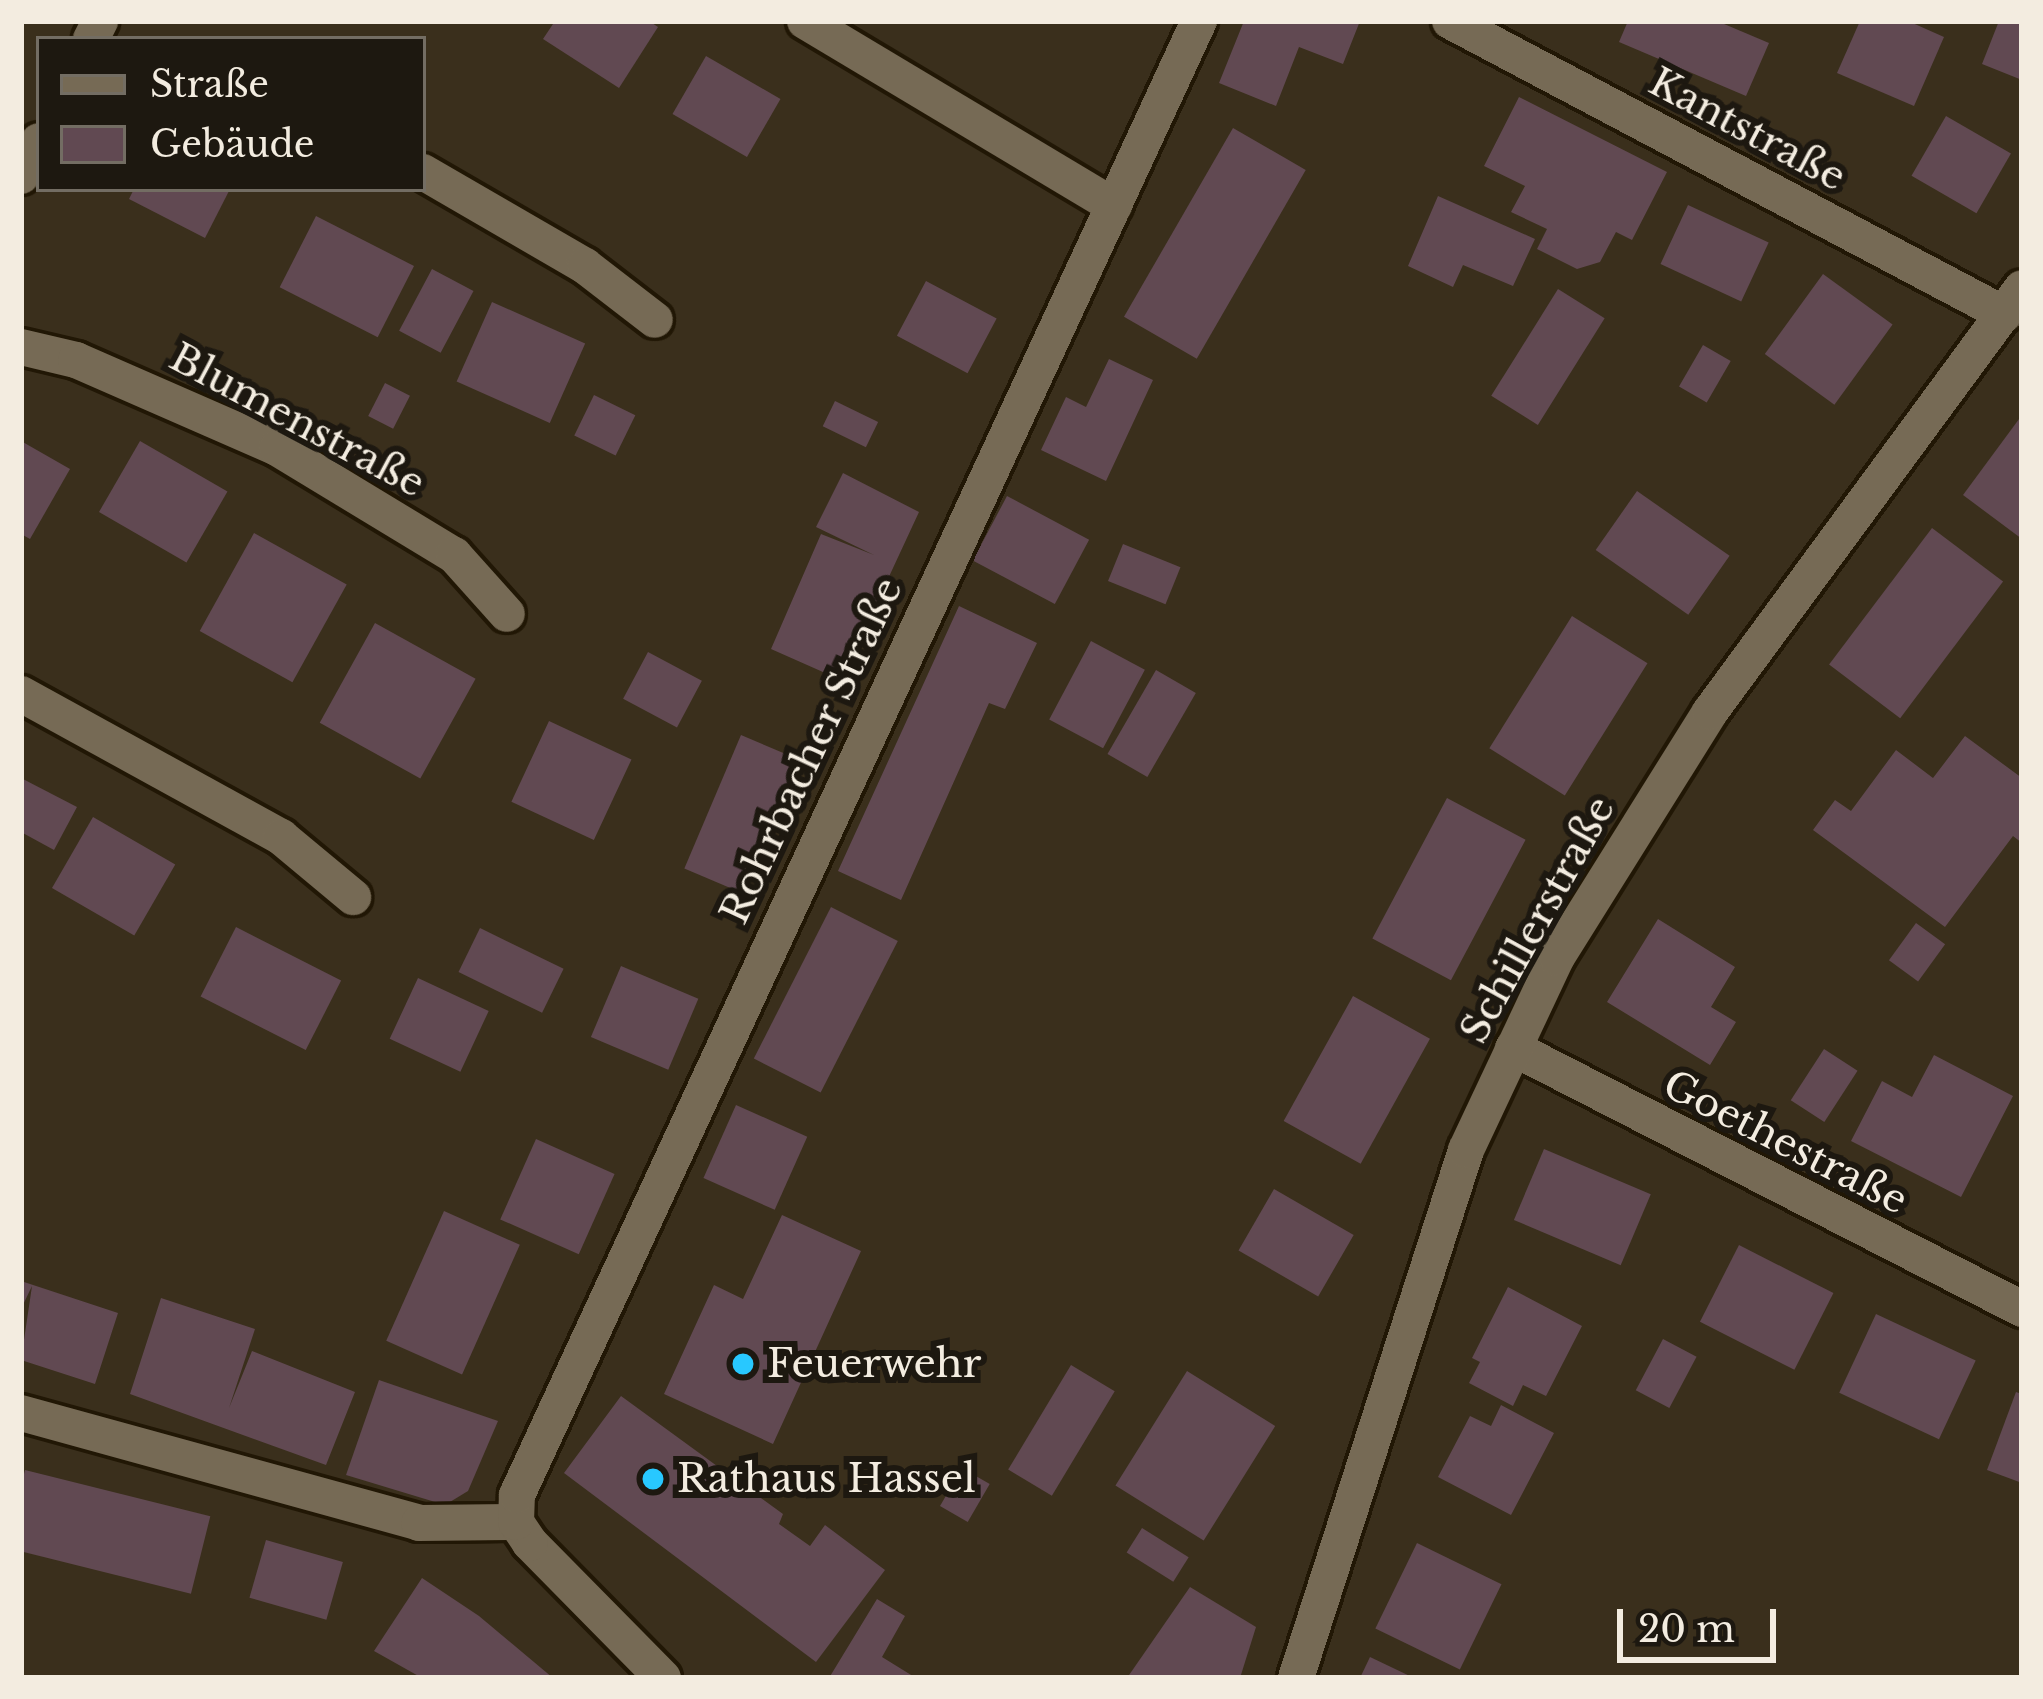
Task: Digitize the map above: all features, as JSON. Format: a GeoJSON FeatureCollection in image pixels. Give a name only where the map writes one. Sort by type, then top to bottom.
{"type":"FeatureCollection","features":[{"type":"Feature","properties":{"kind":"street"},"geometry":{"type":"LineString","coordinates":[[805,21],[1114,206]]}},
{"type":"Feature","properties":{"kind":"street","name":"Rohrbacher Straße"},"geometry":{"type":"LineString","coordinates":[[516,1522],[517,1495],[542,1426],[1199,21]]}},
{"type":"Feature","properties":{"kind":"street","name":"Kantstraße"},"geometry":{"type":"LineString","coordinates":[[1450,21],[2013,301]]}},
{"type":"Feature","properties":{"kind":"street"},"geometry":{"type":"LineString","coordinates":[[21,176],[36,147]]}},
{"type":"Feature","properties":{"kind":"street"},"geometry":{"type":"LineString","coordinates":[[426,174],[585,266],[656,320]]}},
{"type":"Feature","properties":{"kind":"street","name":"Schillerstraße"},"geometry":{"type":"LineString","coordinates":[[1296,1678],[1421,1275],[1513,1048],[1557,957],[1710,712],[2013,301]]}},
{"type":"Feature","properties":{"kind":"street","name":"Blumenstraße"},"geometry":{"type":"LineString","coordinates":[[21,347],[76,360],[277,448],[454,555],[507,614]]}},
{"type":"Feature","properties":{"kind":"street"},"geometry":{"type":"LineString","coordinates":[[21,694],[245,814],[353,897]]}},
{"type":"Feature","properties":{"kind":"street","name":"Goethestraße"},"geometry":{"type":"LineString","coordinates":[[1513,1048],[2022,1309]]}},
{"type":"Feature","properties":{"kind":"street"},"geometry":{"type":"LineString","coordinates":[[21,1413],[419,1523],[470,1528],[516,1522],[663,1678]]}},
{"type":"Feature","properties":{"kind":"building"},"geometry":{"type":"Polygon","coordinates":[[[555,21],[649,21],[658,27],[619,88],[543,39],[555,21]]]}},
{"type":"Feature","properties":{"kind":"building"},"geometry":{"type":"Polygon","coordinates":[[[1244,21],[1360,21],[1343,64],[1299,47],[1276,106],[1219,83],[1244,21]]]}},
{"type":"Feature","properties":{"kind":"building"},"geometry":{"type":"Polygon","coordinates":[[[1628,21],[1717,21],[1769,43],[1746,96],[1619,42],[1628,21]]]}},
{"type":"Feature","properties":{"kind":"building"},"geometry":{"type":"Polygon","coordinates":[[[1860,21],[1908,21],[1944,37],[1914,106],[1837,73],[1860,21]]]}},
{"type":"Feature","properties":{"kind":"building"},"geometry":{"type":"Polygon","coordinates":[[[1999,21],[2022,21],[2022,80],[1982,64],[1999,21]]]}},
{"type":"Feature","properties":{"kind":"building"},"geometry":{"type":"Polygon","coordinates":[[[706,56],[780,99],[747,157],[672,114],[706,56]]]}},
{"type":"Feature","properties":{"kind":"building"},"geometry":{"type":"Polygon","coordinates":[[[1519,97],[1667,172],[1632,240],[1616,232],[1600,262],[1577,269],[1537,249],[1547,229],[1511,212],[1525,186],[1484,166],[1519,97]]]}},
{"type":"Feature","properties":{"kind":"building"},"geometry":{"type":"Polygon","coordinates":[[[1946,116],[2011,154],[1976,213],[1912,176],[1946,116]]]}},
{"type":"Feature","properties":{"kind":"building"},"geometry":{"type":"Polygon","coordinates":[[[1233,128],[1306,170],[1197,359],[1124,317],[1233,128]]]}},
{"type":"Feature","properties":{"kind":"building"},"geometry":{"type":"Polygon","coordinates":[[[132,192],[228,192],[205,238],[129,199],[132,192]]]}},
{"type":"Feature","properties":{"kind":"building"},"geometry":{"type":"Polygon","coordinates":[[[1438,196],[1535,239],[1513,286],[1463,265],[1453,287],[1408,266],[1438,196]]]}},
{"type":"Feature","properties":{"kind":"building"},"geometry":{"type":"Polygon","coordinates":[[[1688,205],[1769,243],[1741,302],[1661,264],[1688,205]]]}},
{"type":"Feature","properties":{"kind":"building"},"geometry":{"type":"Polygon","coordinates":[[[316,216],[414,266],[378,337],[280,287],[316,216]]]}},
{"type":"Feature","properties":{"kind":"building"},"geometry":{"type":"Polygon","coordinates":[[[432,269],[473,291],[441,353],[399,331],[432,269]]]}},
{"type":"Feature","properties":{"kind":"building"},"geometry":{"type":"Polygon","coordinates":[[[1823,274],[1893,325],[1834,405],[1765,354],[1823,274]]]}},
{"type":"Feature","properties":{"kind":"building"},"geometry":{"type":"Polygon","coordinates":[[[926,281],[997,319],[968,373],[897,336],[926,281]]]}},
{"type":"Feature","properties":{"kind":"building"},"geometry":{"type":"Polygon","coordinates":[[[1558,289],[1605,318],[1538,425],[1491,396],[1558,289]]]}},
{"type":"Feature","properties":{"kind":"building"},"geometry":{"type":"Polygon","coordinates":[[[492,302],[585,343],[550,423],[457,381],[492,302]]]}},
{"type":"Feature","properties":{"kind":"building"},"geometry":{"type":"Polygon","coordinates":[[[1703,345],[1731,361],[1707,403],[1679,387],[1703,345]]]}},
{"type":"Feature","properties":{"kind":"building"},"geometry":{"type":"Polygon","coordinates":[[[1109,359],[1153,380],[1106,481],[1041,450],[1066,397],[1086,407],[1109,359]]]}},
{"type":"Feature","properties":{"kind":"building"},"geometry":{"type":"Polygon","coordinates":[[[385,383],[410,396],[393,429],[368,416],[385,383]]]}},
{"type":"Feature","properties":{"kind":"building"},"geometry":{"type":"Polygon","coordinates":[[[594,395],[635,415],[616,456],[574,435],[594,395]]]}},
{"type":"Feature","properties":{"kind":"building"},"geometry":{"type":"Polygon","coordinates":[[[835,401],[878,422],[866,447],[823,426],[835,401]]]}},
{"type":"Feature","properties":{"kind":"building"},"geometry":{"type":"Polygon","coordinates":[[[2022,415],[2022,539],[1963,495],[2022,415]]]}},
{"type":"Feature","properties":{"kind":"building"},"geometry":{"type":"Polygon","coordinates":[[[21,441],[70,469],[30,539],[21,534],[21,441]]]}},
{"type":"Feature","properties":{"kind":"building"},"geometry":{"type":"Polygon","coordinates":[[[140,441],[227,492],[186,563],[99,512],[140,441]]]}},
{"type":"Feature","properties":{"kind":"building"},"geometry":{"type":"Polygon","coordinates":[[[843,473],[919,512],[841,680],[771,649],[821,534],[874,555],[816,527],[843,473]]]}},
{"type":"Feature","properties":{"kind":"building"},"geometry":{"type":"Polygon","coordinates":[[[1637,491],[1730,556],[1688,615],[1596,550],[1637,491]]]}},
{"type":"Feature","properties":{"kind":"building"},"geometry":{"type":"Polygon","coordinates":[[[1007,496],[1089,540],[1055,604],[973,560],[1007,496]]]}},
{"type":"Feature","properties":{"kind":"building"},"geometry":{"type":"Polygon","coordinates":[[[1932,528],[2003,582],[1900,718],[1829,665],[1932,528]]]}},
{"type":"Feature","properties":{"kind":"building"},"geometry":{"type":"Polygon","coordinates":[[[254,533],[347,584],[292,682],[200,631],[254,533]]]}},
{"type":"Feature","properties":{"kind":"building"},"geometry":{"type":"Polygon","coordinates":[[[1123,544],[1180,567],[1166,604],[1108,581],[1123,544]]]}},
{"type":"Feature","properties":{"kind":"building"},"geometry":{"type":"Polygon","coordinates":[[[959,606],[1037,643],[1005,709],[989,703],[901,900],[838,871],[959,606]]]}},
{"type":"Feature","properties":{"kind":"building"},"geometry":{"type":"Polygon","coordinates":[[[1572,616],[1647,663],[1565,795],[1489,748],[1572,616]]]}},
{"type":"Feature","properties":{"kind":"building"},"geometry":{"type":"Polygon","coordinates":[[[375,623],[476,679],[420,778],[320,723],[375,623]]]}},
{"type":"Feature","properties":{"kind":"building"},"geometry":{"type":"Polygon","coordinates":[[[1091,641],[1145,670],[1103,748],[1049,720],[1091,641]]]}},
{"type":"Feature","properties":{"kind":"building"},"geometry":{"type":"Polygon","coordinates":[[[648,652],[702,681],[677,727],[623,699],[648,652]]]}},
{"type":"Feature","properties":{"kind":"building"},"geometry":{"type":"Polygon","coordinates":[[[1156,670],[1196,693],[1147,777],[1108,754],[1156,670]]]}},
{"type":"Feature","properties":{"kind":"building"},"geometry":{"type":"Polygon","coordinates":[[[549,721],[631,759],[594,840],[511,802],[549,721]]]}},
{"type":"Feature","properties":{"kind":"building"},"geometry":{"type":"Polygon","coordinates":[[[741,735],[800,760],[743,893],[684,868],[741,735]]]}},
{"type":"Feature","properties":{"kind":"building"},"geometry":{"type":"Polygon","coordinates":[[[1965,736],[2022,778],[2022,843],[2013,836],[1945,927],[1813,830],[1835,800],[1851,811],[1896,750],[1933,778],[1965,736]]]}},
{"type":"Feature","properties":{"kind":"building"},"geometry":{"type":"Polygon","coordinates":[[[21,778],[77,807],[54,850],[21,832],[21,778]]]}},
{"type":"Feature","properties":{"kind":"building"},"geometry":{"type":"Polygon","coordinates":[[[1447,798],[1526,840],[1451,980],[1372,938],[1447,798]]]}},
{"type":"Feature","properties":{"kind":"building"},"geometry":{"type":"Polygon","coordinates":[[[93,817],[175,864],[134,936],[52,888],[93,817]]]}},
{"type":"Feature","properties":{"kind":"building"},"geometry":{"type":"Polygon","coordinates":[[[831,907],[898,941],[821,1093],[754,1058],[831,907]]]}},
{"type":"Feature","properties":{"kind":"building"},"geometry":{"type":"Polygon","coordinates":[[[1658,919],[1735,967],[1711,1007],[1736,1022],[1710,1065],[1607,1002],[1658,919]]]}},
{"type":"Feature","properties":{"kind":"building"},"geometry":{"type":"Polygon","coordinates":[[[1916,923],[1945,944],[1918,981],[1889,960],[1916,923]]]}},
{"type":"Feature","properties":{"kind":"building"},"geometry":{"type":"Polygon","coordinates":[[[236,927],[341,981],[306,1050],[201,996],[236,927]]]}},
{"type":"Feature","properties":{"kind":"building"},"geometry":{"type":"Polygon","coordinates":[[[480,928],[564,969],[542,1013],[459,972],[480,928]]]}},
{"type":"Feature","properties":{"kind":"building"},"geometry":{"type":"Polygon","coordinates":[[[621,966],[698,999],[668,1070],[591,1037],[621,966]]]}},
{"type":"Feature","properties":{"kind":"building"},"geometry":{"type":"Polygon","coordinates":[[[418,978],[489,1011],[460,1072],[390,1039],[418,978]]]}},
{"type":"Feature","properties":{"kind":"building"},"geometry":{"type":"Polygon","coordinates":[[[1353,996],[1430,1039],[1361,1164],[1284,1121],[1353,996]]]}},
{"type":"Feature","properties":{"kind":"building"},"geometry":{"type":"Polygon","coordinates":[[[1824,1049],[1858,1071],[1824,1122],[1791,1100],[1824,1049]]]}},
{"type":"Feature","properties":{"kind":"building"},"geometry":{"type":"Polygon","coordinates":[[[1934,1055],[2013,1096],[1961,1197],[1851,1141],[1882,1081],[1912,1097],[1934,1055]]]}},
{"type":"Feature","properties":{"kind":"building"},"geometry":{"type":"Polygon","coordinates":[[[736,1105],[807,1137],[775,1210],[703,1178],[736,1105]]]}},
{"type":"Feature","properties":{"kind":"building"},"geometry":{"type":"Polygon","coordinates":[[[536,1139],[615,1174],[579,1254],[500,1219],[536,1139]]]}},
{"type":"Feature","properties":{"kind":"building"},"geometry":{"type":"Polygon","coordinates":[[[1544,1149],[1651,1194],[1621,1265],[1514,1220],[1544,1149]]]}},
{"type":"Feature","properties":{"kind":"building"},"geometry":{"type":"Polygon","coordinates":[[[1274,1189],[1354,1235],[1318,1296],[1238,1250],[1274,1189]]]}},
{"type":"Feature","properties":{"kind":"building"},"geometry":{"type":"Polygon","coordinates":[[[444,1211],[520,1245],[462,1374],[386,1341],[444,1211]]]}},
{"type":"Feature","properties":{"kind":"building","name":"Feuerwehr"},"geometry":{"type":"Polygon","coordinates":[[[782,1215],[861,1251],[773,1444],[664,1394],[714,1285],[743,1299],[782,1215]]]}},
{"type":"Feature","properties":{"kind":"building"},"geometry":{"type":"Polygon","coordinates":[[[1739,1245],[1833,1293],[1794,1370],[1700,1322],[1739,1245]]]}},
{"type":"Feature","properties":{"kind":"building"},"geometry":{"type":"Polygon","coordinates":[[[21,1281],[118,1313],[95,1384],[21,1360],[32,1286],[21,1309],[21,1281]]]}},
{"type":"Feature","properties":{"kind":"building"},"geometry":{"type":"Polygon","coordinates":[[[1508,1287],[1582,1326],[1546,1396],[1523,1385],[1513,1406],[1469,1383],[1480,1362],[1472,1358],[1508,1287]]]}},
{"type":"Feature","properties":{"kind":"building"},"geometry":{"type":"Polygon","coordinates":[[[161,1298],[255,1329],[229,1408],[252,1351],[355,1392],[326,1465],[130,1394],[161,1298]]]}},
{"type":"Feature","properties":{"kind":"building"},"geometry":{"type":"Polygon","coordinates":[[[1876,1314],[1976,1360],[1939,1439],[1839,1393],[1876,1314]]]}},
{"type":"Feature","properties":{"kind":"building"},"geometry":{"type":"Polygon","coordinates":[[[1663,1339],[1697,1357],[1669,1408],[1636,1390],[1663,1339]]]}},
{"type":"Feature","properties":{"kind":"building"},"geometry":{"type":"Polygon","coordinates":[[[1071,1365],[1115,1391],[1052,1496],[1008,1470],[1071,1365]]]}},
{"type":"Feature","properties":{"kind":"building"},"geometry":{"type":"Polygon","coordinates":[[[1187,1371],[1275,1426],[1204,1541],[1115,1485],[1187,1371]]]}},
{"type":"Feature","properties":{"kind":"building"},"geometry":{"type":"Polygon","coordinates":[[[379,1380],[498,1421],[468,1491],[445,1505],[346,1475],[379,1380]]]}},
{"type":"Feature","properties":{"kind":"building"},"geometry":{"type":"Polygon","coordinates":[[[2016,1392],[2022,1394],[2022,1483],[1987,1470],[2016,1392]]]}},
{"type":"Feature","properties":{"kind":"building"},"geometry":{"type":"Polygon","coordinates":[[[621,1396],[783,1514],[779,1524],[810,1546],[825,1525],[885,1570],[816,1662],[564,1473],[621,1396]]]}},
{"type":"Feature","properties":{"kind":"building"},"geometry":{"type":"Polygon","coordinates":[[[1501,1405],[1554,1433],[1511,1515],[1438,1477],[1470,1416],[1491,1426],[1501,1405]]]}},
{"type":"Feature","properties":{"kind":"building"},"geometry":{"type":"Polygon","coordinates":[[[962,1468],[990,1484],[968,1522],[940,1506],[962,1468]]]}},
{"type":"Feature","properties":{"kind":"building"},"geometry":{"type":"Polygon","coordinates":[[[25,1470],[210,1516],[191,1594],[21,1551],[25,1470]]]}},
{"type":"Feature","properties":{"kind":"building"},"geometry":{"type":"Polygon","coordinates":[[[1142,1528],[1189,1557],[1173,1582],[1127,1553],[1142,1528]]]}},
{"type":"Feature","properties":{"kind":"building"},"geometry":{"type":"Polygon","coordinates":[[[266,1540],[343,1562],[326,1620],[249,1598],[266,1540]]]}},
{"type":"Feature","properties":{"kind":"building"},"geometry":{"type":"Polygon","coordinates":[[[1417,1543],[1501,1584],[1460,1670],[1375,1628],[1417,1543]]]}},
{"type":"Feature","properties":{"kind":"building"},"geometry":{"type":"Polygon","coordinates":[[[422,1578],[479,1616],[553,1678],[422,1678],[374,1651],[422,1578]]]}},
{"type":"Feature","properties":{"kind":"building"},"geometry":{"type":"Polygon","coordinates":[[[1190,1587],[1256,1627],[1240,1678],[1127,1678],[1190,1587]]]}},
{"type":"Feature","properties":{"kind":"building"},"geometry":{"type":"Polygon","coordinates":[[[877,1599],[905,1616],[882,1657],[916,1678],[829,1678],[877,1599]]]}},
{"type":"Feature","properties":{"kind":"building"},"geometry":{"type":"Polygon","coordinates":[[[1370,1657],[1414,1678],[1360,1678],[1370,1657]]]}},
{"type":"Feature","properties":{"kind":"place","name":"Feuerwehr"},"geometry":{"type":"Point","coordinates":[743,1364]}},
{"type":"Feature","properties":{"kind":"place","name":"Rathaus Hassel"},"geometry":{"type":"Point","coordinates":[653,1479]}}]}
